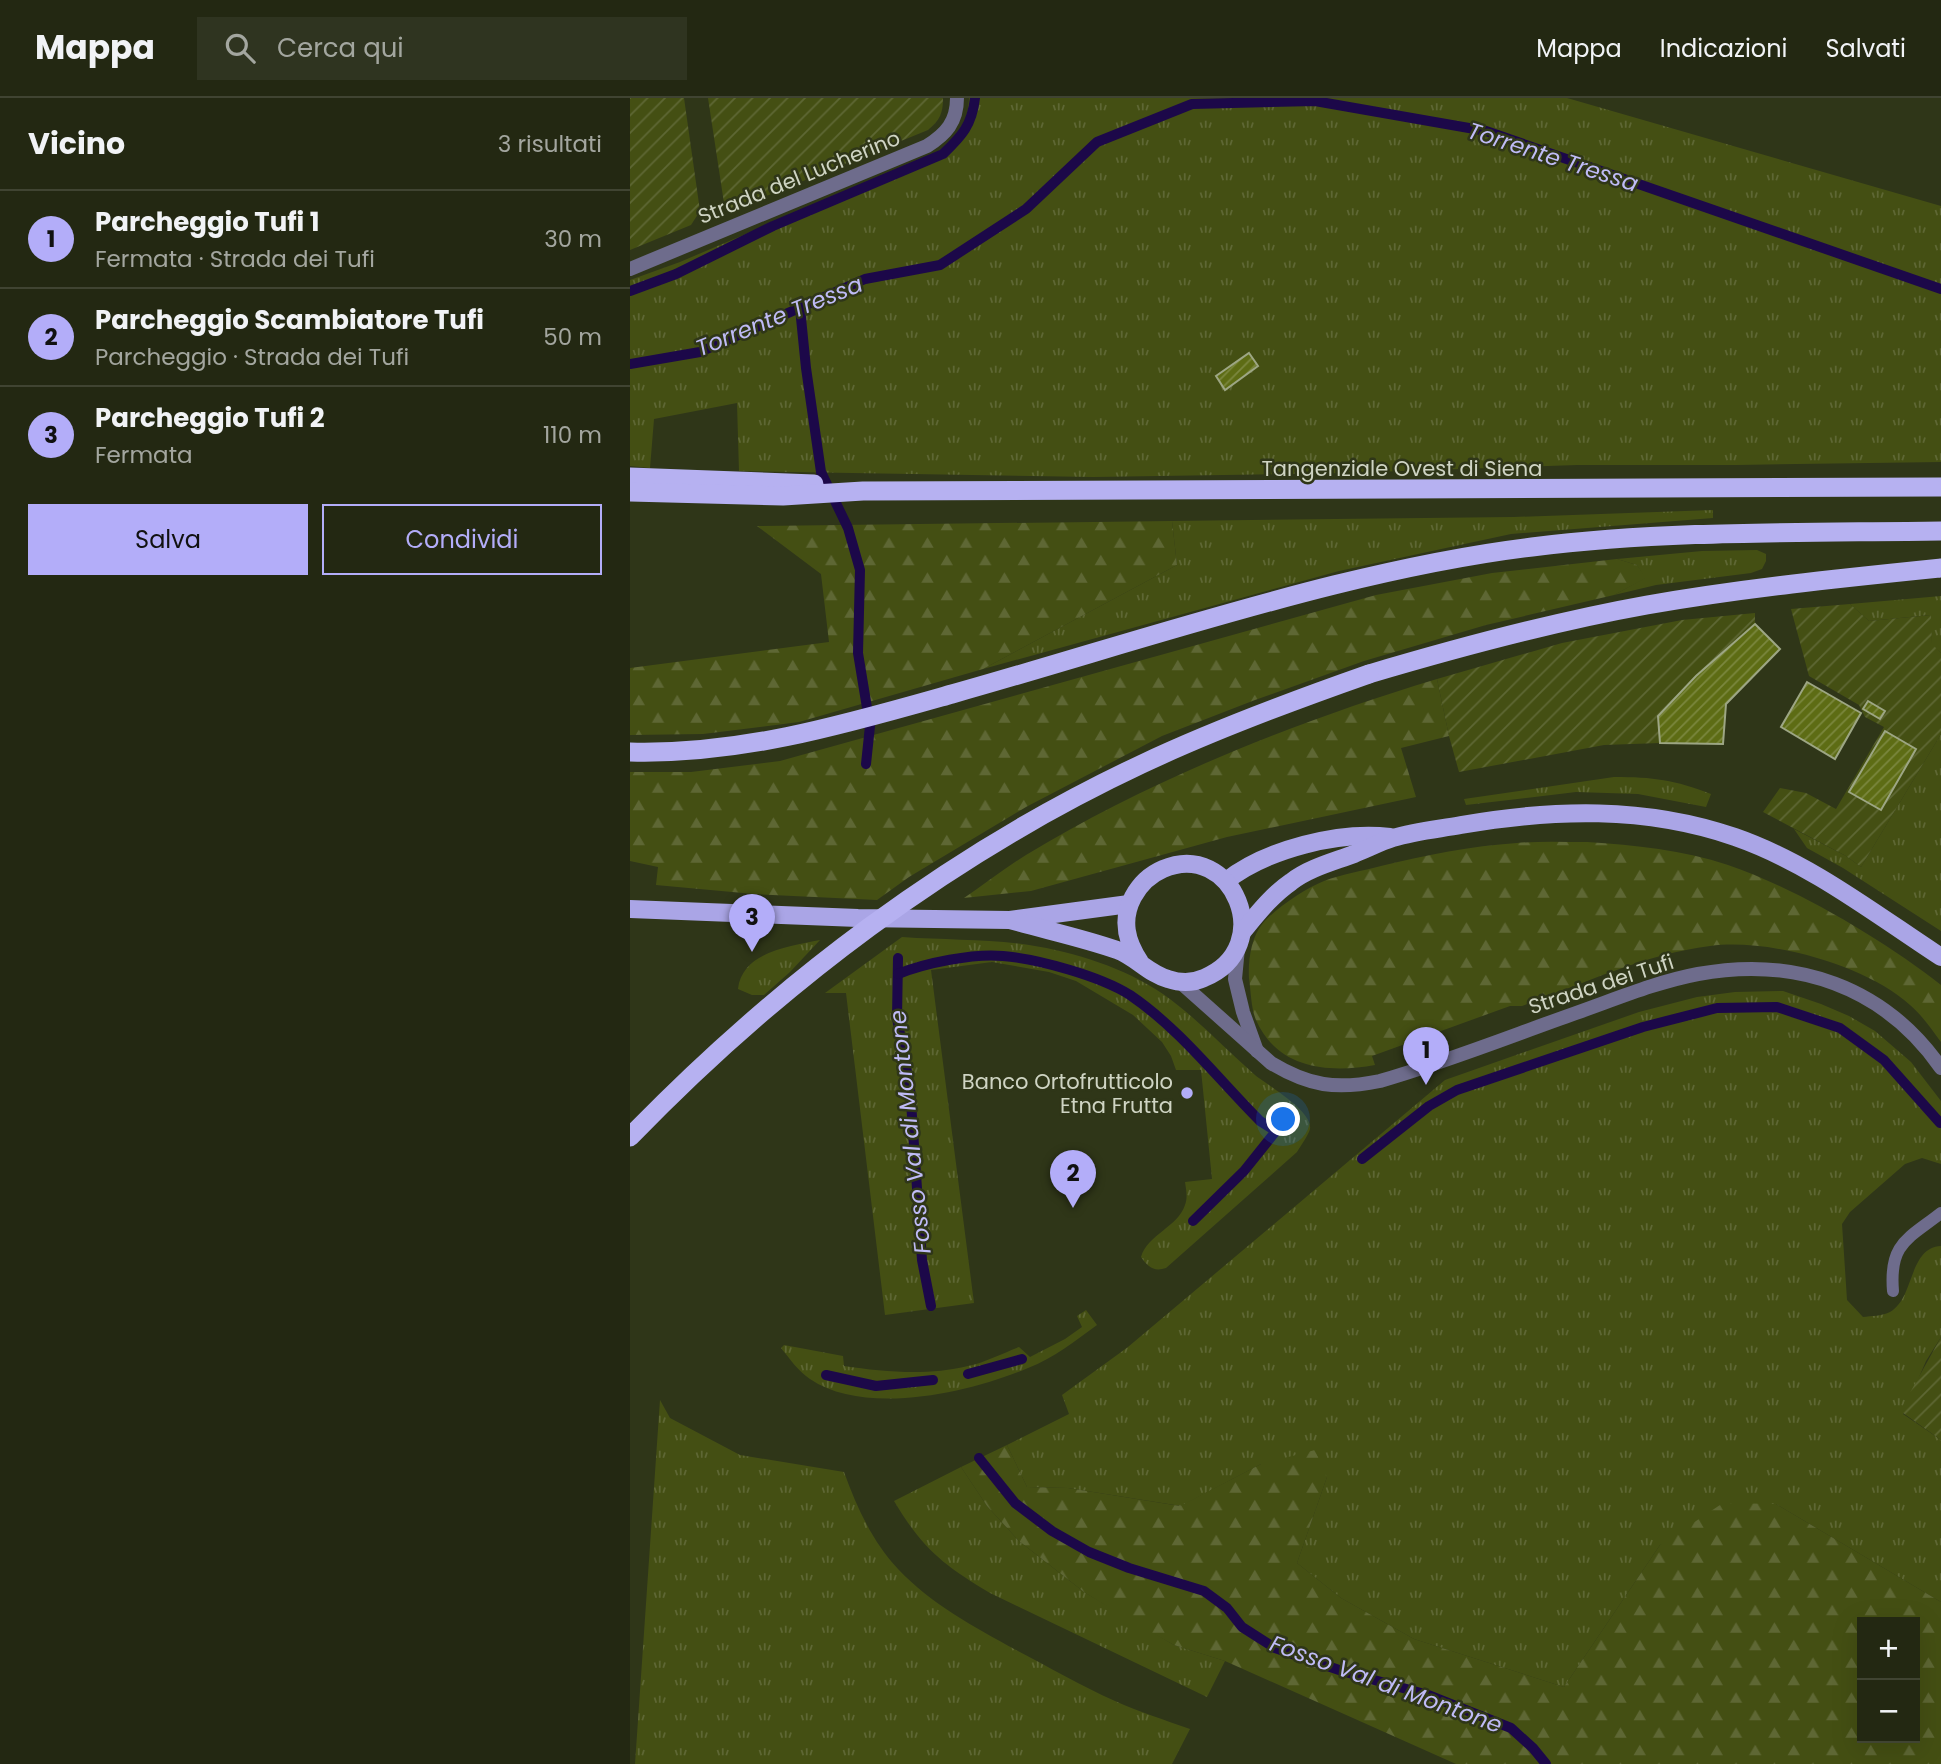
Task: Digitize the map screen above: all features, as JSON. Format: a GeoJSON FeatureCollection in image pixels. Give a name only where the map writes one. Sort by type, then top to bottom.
{"type":"FeatureCollection","features":[{"type":"Feature","properties":{"kind":"highway"},"geometry":{"type":"LineString","coordinates":[[630,477],[816,484],[863,491]]}},
{"type":"Feature","properties":{"kind":"highway","name":"Tangenziale Ovest di Siena"},"geometry":{"type":"LineString","coordinates":[[863,491],[1941,487]]}},
{"type":"Feature","properties":{"kind":"highway"},"geometry":{"type":"LineString","coordinates":[[630,492],[783,496],[863,491]]}},
{"type":"Feature","properties":{"kind":"highway"},"geometry":{"type":"LineString","coordinates":[[630,752],[688,752],[767,742],[977,687],[1228,613],[1377,575],[1478,555],[1581,542],[1705,534],[1941,531]]}},
{"type":"Feature","properties":{"kind":"highway"},"geometry":{"type":"LineString","coordinates":[[630,1137],[758,1014],[863,932],[951,871],[1018,830],[1141,764],[1256,714],[1369,674],[1493,638],[1645,605],[1756,588],[1941,568]]}},
{"type":"Feature","properties":{"kind":"main road"},"geometry":{"type":"LineString","coordinates":[[1010,920],[1119,951],[1158,975],[1180,982],[1198,981],[1214,974],[1228,963],[1240,940],[1269,899],[1293,880],[1316,868],[1394,838],[1488,821],[1565,812],[1636,816],[1695,826],[1735,837],[1786,859],[1828,882],[1941,957]]}},
{"type":"Feature","properties":{"kind":"main road"},"geometry":{"type":"LineString","coordinates":[[1226,881],[1239,871],[1270,858],[1326,840],[1348,836],[1394,838]]}},
{"type":"Feature","properties":{"kind":"main road"},"geometry":{"type":"LineString","coordinates":[[1140,962],[1131,949],[1126,934],[1129,904],[1138,887],[1153,874],[1171,866],[1190,864],[1210,870],[1226,881],[1237,896],[1243,913],[1240,940]]}},
{"type":"Feature","properties":{"kind":"main road"},"geometry":{"type":"LineString","coordinates":[[630,909],[858,918],[1010,920],[1129,904]]}},
{"type":"Feature","properties":{"kind":"street","name":"Strada del Lucherino"},"geometry":{"type":"LineString","coordinates":[[630,269],[926,146],[946,133],[954,120],[957,98]]}},
{"type":"Feature","properties":{"kind":"street"},"geometry":{"type":"LineString","coordinates":[[1240,940],[1235,979],[1257,1052]]}},
{"type":"Feature","properties":{"kind":"street","name":"Strada dei Tufi"},"geometry":{"type":"LineString","coordinates":[[1180,982],[1257,1052],[1288,1073],[1321,1085],[1359,1086],[1400,1075],[1668,982],[1724,970],[1749,969],[1800,973],[1858,993],[1880,1005],[1914,1033],[1941,1068]]}},
{"type":"Feature","properties":{"kind":"lane"},"geometry":{"type":"LineString","coordinates":[[1893,1290],[1891,1269],[1899,1245],[1941,1213]]}},
{"type":"Feature","properties":{"kind":"green space"},"geometry":{"type":"Polygon","coordinates":[[[630,98],[684,98],[700,211],[691,225],[630,250],[630,98]]]}},
{"type":"Feature","properties":{"kind":"green space"},"geometry":{"type":"Polygon","coordinates":[[[708,98],[943,98],[940,116],[928,130],[732,210],[724,203],[708,98]]]}},
{"type":"Feature","properties":{"kind":"green space"},"geometry":{"type":"Polygon","coordinates":[[[969,98],[1567,98],[1941,206],[1941,462],[1577,465],[1343,473],[1093,477],[739,471],[737,403],[654,419],[650,468],[630,466],[630,280],[680,262],[938,152],[961,129],[967,116],[969,98]]]}},
{"type":"Feature","properties":{"kind":"green space"},"geometry":{"type":"Polygon","coordinates":[[[1713,510],[1713,518],[1511,534],[1339,571],[983,669],[1177,565],[1172,521],[1514,517],[1713,510]]]}},
{"type":"Feature","properties":{"kind":"green space"},"geometry":{"type":"Polygon","coordinates":[[[1172,521],[1177,565],[983,669],[799,722],[703,734],[630,735],[630,668],[829,642],[821,574],[757,526],[1172,521]]]}},
{"type":"Feature","properties":{"kind":"green space"},"geometry":{"type":"Polygon","coordinates":[[[1757,550],[1766,554],[1766,561],[1762,569],[1751,573],[1656,585],[1614,595],[1645,578],[1637,565],[1617,559],[1702,551],[1757,550]]]}},
{"type":"Feature","properties":{"kind":"green space"},"geometry":{"type":"Polygon","coordinates":[[[1617,559],[1637,565],[1646,578],[1614,595],[1486,625],[1364,661],[1162,736],[1026,807],[909,877],[877,900],[754,894],[656,885],[658,867],[630,861],[630,772],[691,772],[780,761],[1376,595],[1492,573],[1617,559]]]}},
{"type":"Feature","properties":{"kind":"green space"},"geometry":{"type":"Polygon","coordinates":[[[1941,596],[1941,653],[1932,645],[1930,615],[1869,621],[1850,604],[1941,596]]]}},
{"type":"Feature","properties":{"kind":"green space"},"geometry":{"type":"Polygon","coordinates":[[[1850,604],[1869,621],[1931,615],[1932,644],[1941,653],[1941,734],[1861,867],[1846,856],[1763,812],[1780,788],[1806,793],[1836,809],[1884,727],[1865,717],[1859,705],[1809,676],[1791,609],[1850,604]]]}},
{"type":"Feature","properties":{"kind":"green space"},"geometry":{"type":"Polygon","coordinates":[[[1755,613],[1755,624],[1659,716],[1660,743],[1604,745],[1459,772],[1437,679],[1562,643],[1682,620],[1755,613]]]}},
{"type":"Feature","properties":{"kind":"green space"},"geometry":{"type":"Polygon","coordinates":[[[1437,679],[1449,736],[1401,748],[1416,797],[1227,837],[1031,891],[964,898],[1018,860],[1074,827],[1174,777],[1279,733],[1437,679]]]}},
{"type":"Feature","properties":{"kind":"green space"},"geometry":{"type":"Polygon","coordinates":[[[1941,734],[1941,931],[1807,848],[1794,829],[1846,856],[1861,867],[1941,734]]]}},
{"type":"Feature","properties":{"kind":"green space"},"geometry":{"type":"Polygon","coordinates":[[[1614,777],[1664,780],[1711,794],[1706,807],[1638,794],[1576,792],[1466,805],[1464,799],[1614,777]]]}},
{"type":"Feature","properties":{"kind":"green space"},"geometry":{"type":"Polygon","coordinates":[[[1526,842],[1587,842],[1659,849],[1711,860],[1754,875],[1811,901],[1894,951],[1941,985],[1941,1042],[1910,1005],[1868,978],[1843,967],[1788,951],[1734,945],[1686,950],[1638,963],[1522,1006],[1510,1006],[1372,1056],[1375,1065],[1323,1067],[1291,1058],[1266,1037],[1256,1020],[1249,971],[1251,949],[1256,935],[1275,911],[1309,888],[1345,874],[1483,846],[1526,842]]]}},
{"type":"Feature","properties":{"kind":"green space"},"geometry":{"type":"Polygon","coordinates":[[[902,937],[1029,945],[1082,957],[1132,976],[1175,1003],[1255,1075],[1297,1107],[1309,1122],[1308,1135],[1297,1152],[1166,1268],[1152,1268],[1141,1257],[1150,1242],[1181,1213],[1186,1199],[1185,1182],[1212,1179],[1201,1070],[1176,1070],[1162,1042],[1133,1015],[1076,981],[1049,972],[992,962],[931,970],[974,1303],[885,1315],[846,993],[825,993],[902,937]]]}},
{"type":"Feature","properties":{"kind":"green space"},"geometry":{"type":"Polygon","coordinates":[[[820,940],[764,995],[752,995],[738,989],[741,977],[758,959],[782,948],[820,940]]]}},
{"type":"Feature","properties":{"kind":"green space"},"geometry":{"type":"Polygon","coordinates":[[[1783,991],[1849,1016],[1875,1031],[1911,1062],[1941,1101],[1941,1164],[1922,1158],[1905,1164],[1850,1212],[1842,1224],[1847,1300],[1863,1317],[1890,1312],[1898,1305],[1923,1255],[1930,1249],[1941,1246],[1941,1337],[1926,1361],[1903,1414],[1941,1440],[1941,1602],[1776,1504],[1660,1545],[1564,1687],[1414,1639],[1341,1598],[1297,1563],[1327,1477],[1261,1464],[1181,1506],[1068,1488],[1027,1487],[1007,1445],[1069,1414],[1062,1395],[1128,1347],[1445,1080],[1639,1012],[1697,997],[1735,992],[1783,991]]]}},
{"type":"Feature","properties":{"kind":"green space"},"geometry":{"type":"Polygon","coordinates":[[[1086,1310],[1097,1325],[1047,1359],[1005,1377],[919,1397],[860,1397],[833,1390],[806,1376],[781,1348],[784,1345],[843,1356],[844,1366],[890,1371],[937,1371],[975,1364],[1019,1347],[1030,1357],[1082,1327],[1077,1316],[1086,1310]]]}},
{"type":"Feature","properties":{"kind":"green space"},"geometry":{"type":"Polygon","coordinates":[[[1941,1337],[1941,1440],[1901,1409],[1941,1337]]]}},
{"type":"Feature","properties":{"kind":"green space"},"geometry":{"type":"Polygon","coordinates":[[[660,1400],[670,1418],[740,1455],[844,1472],[860,1511],[880,1547],[898,1569],[924,1593],[984,1633],[1090,1689],[1133,1709],[1190,1729],[1172,1764],[635,1764],[660,1400]]]}},
{"type":"Feature","properties":{"kind":"green space"},"geometry":{"type":"Polygon","coordinates":[[[1007,1445],[1027,1487],[1068,1488],[1180,1506],[1261,1464],[1315,1450],[1327,1477],[1297,1563],[1341,1598],[1414,1639],[1564,1687],[1660,1545],[1723,1503],[1776,1504],[1941,1602],[1941,1764],[1456,1764],[1225,1661],[1174,1645],[1084,1592],[1019,1541],[987,1506],[961,1467],[1007,1445]]]}},
{"type":"Feature","properties":{"kind":"green space"},"geometry":{"type":"Polygon","coordinates":[[[961,1467],[987,1506],[1019,1541],[1084,1592],[1174,1645],[1225,1661],[1207,1697],[990,1593],[935,1554],[914,1531],[894,1501],[961,1467]]]}},
{"type":"Feature","properties":{"kind":"building"},"geometry":{"type":"Polygon","coordinates":[[[1249,353],[1258,366],[1225,390],[1216,376],[1249,353]]]}},
{"type":"Feature","properties":{"kind":"building"},"geometry":{"type":"Polygon","coordinates":[[[1755,624],[1780,649],[1726,704],[1723,744],[1660,743],[1658,716],[1696,676],[1755,624]]]}},
{"type":"Feature","properties":{"kind":"building"},"geometry":{"type":"Polygon","coordinates":[[[1807,682],[1861,713],[1835,759],[1781,727],[1807,682]]]}},
{"type":"Feature","properties":{"kind":"building"},"geometry":{"type":"Polygon","coordinates":[[[1868,701],[1885,711],[1880,719],[1863,709],[1868,701]]]}},
{"type":"Feature","properties":{"kind":"building"},"geometry":{"type":"Polygon","coordinates":[[[1885,731],[1916,749],[1881,810],[1849,792],[1885,731]]]}},
{"type":"Feature","properties":{"kind":"waterway"},"geometry":{"type":"LineString","coordinates":[[630,291],[676,274],[773,226],[943,154],[965,129],[975,98]]}},
{"type":"Feature","properties":{"kind":"waterway","name":"Torrente Tressa"},"geometry":{"type":"LineString","coordinates":[[630,364],[700,352],[865,279],[940,265],[1026,209],[1097,142],[1192,104],[1315,101],[1486,131],[1941,289]]}},
{"type":"Feature","properties":{"kind":"waterway","name":"Fosso Val di Montone"},"geometry":{"type":"LineString","coordinates":[[800,308],[821,472],[848,528],[860,570],[858,653],[870,726],[866,764]]}},
{"type":"Feature","properties":{"kind":"waterway"},"geometry":{"type":"LineString","coordinates":[[898,974],[964,957],[991,955],[1017,958],[1051,965],[1102,981],[1130,995],[1166,1023],[1260,1121],[1276,1131],[1244,1171],[1193,1221]]}},
{"type":"Feature","properties":{"kind":"waterway","name":"Fosso Val di Montone"},"geometry":{"type":"LineString","coordinates":[[898,958],[897,1018],[910,1088],[922,1260],[931,1306]]}},
{"type":"Feature","properties":{"kind":"waterway"},"geometry":{"type":"LineString","coordinates":[[1362,1159],[1429,1106],[1457,1090],[1643,1027],[1717,1008],[1777,1007],[1840,1028],[1884,1060],[1940,1123]]}},
{"type":"Feature","properties":{"kind":"waterway"},"geometry":{"type":"LineString","coordinates":[[968,1374],[1022,1359]]}},
{"type":"Feature","properties":{"kind":"waterway"},"geometry":{"type":"LineString","coordinates":[[826,1375],[876,1386],[933,1380]]}},
{"type":"Feature","properties":{"kind":"waterway","name":"Fosso Val di Montone"},"geometry":{"type":"LineString","coordinates":[[979,1458],[1015,1503],[1052,1531],[1089,1552],[1129,1568],[1204,1591],[1227,1608],[1242,1627],[1275,1648],[1342,1671],[1428,1695],[1511,1728],[1546,1764]]}},
{"type":"Feature","properties":{"kind":"place","name":"Parcheggio Tufi 2"},"geometry":{"type":"Point","coordinates":[752,952]}},
{"type":"Feature","properties":{"kind":"place","name":"Parcheggio Tufi 1"},"geometry":{"type":"Point","coordinates":[1426,1085]}},
{"type":"Feature","properties":{"kind":"place","name":"Banco Ortofrutticolo Etna Frutta"},"geometry":{"type":"Point","coordinates":[1187,1093]}},
{"type":"Feature","properties":{"kind":"place","name":"Parcheggio Scambiatore Tufi"},"geometry":{"type":"Point","coordinates":[1073,1208]}}]}
